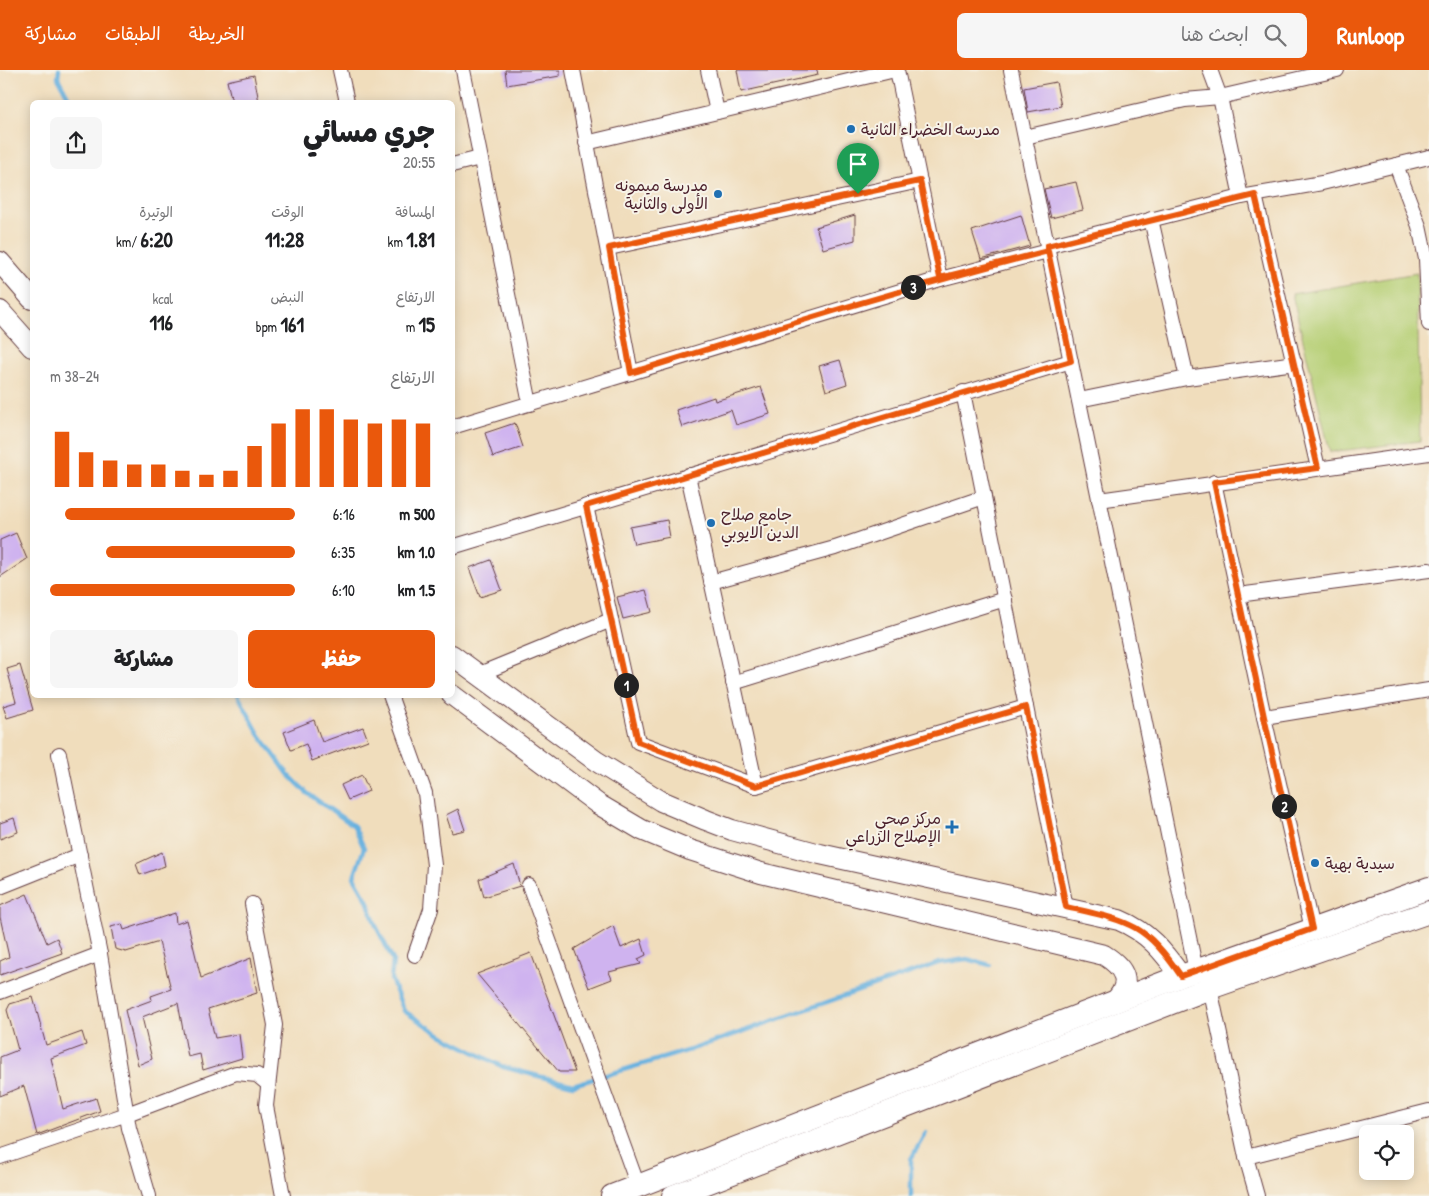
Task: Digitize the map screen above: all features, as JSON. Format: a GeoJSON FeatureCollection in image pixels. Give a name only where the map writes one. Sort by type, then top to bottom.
{"type":"FeatureCollection","features":[{"type":"Feature","properties":{"kind":"main road"},"geometry":{"type":"LineString","coordinates":[[612,1196],[1188,974],[1429,888]]}},
{"type":"Feature","properties":{"kind":"main road"},"geometry":{"type":"LineString","coordinates":[[673,1196],[1210,988],[1429,912]]}},
{"type":"Feature","properties":{"kind":"street"},"geometry":{"type":"LineString","coordinates":[[340,70],[346,100]]}},
{"type":"Feature","properties":{"kind":"street"},"geometry":{"type":"LineString","coordinates":[[463,70],[530,404]]}},
{"type":"Feature","properties":{"kind":"street"},"geometry":{"type":"LineString","coordinates":[[573,70],[586,143],[609,248],[631,373]]}},
{"type":"Feature","properties":{"kind":"street"},"geometry":{"type":"LineString","coordinates":[[708,70],[717,112]]}},
{"type":"Feature","properties":{"kind":"street"},"geometry":{"type":"LineString","coordinates":[[586,143],[896,70],[940,278]]}},
{"type":"Feature","properties":{"kind":"street"},"geometry":{"type":"LineString","coordinates":[[1011,70],[1099,500],[1188,974]]}},
{"type":"Feature","properties":{"kind":"street"},"geometry":{"type":"LineString","coordinates":[[1210,70],[1220,97],[1241,197]]}},
{"type":"Feature","properties":{"kind":"street"},"geometry":{"type":"LineString","coordinates":[[1025,137],[1185,100],[1220,97],[1337,70]]}},
{"type":"Feature","properties":{"kind":"street"},"geometry":{"type":"LineString","coordinates":[[455,426],[940,278],[1151,219],[1241,197],[1322,184],[1429,157]]}},
{"type":"Feature","properties":{"kind":"street"},"geometry":{"type":"LineString","coordinates":[[455,164],[480,158]]}},
{"type":"Feature","properties":{"kind":"street"},"geometry":{"type":"LineString","coordinates":[[1396,165],[1419,226],[1428,271],[1429,324]]}},
{"type":"Feature","properties":{"kind":"street"},"geometry":{"type":"LineString","coordinates":[[609,248],[920,181]]}},
{"type":"Feature","properties":{"kind":"street"},"geometry":{"type":"LineString","coordinates":[[1255,195],[1318,468]]}},
{"type":"Feature","properties":{"kind":"street"},"geometry":{"type":"LineString","coordinates":[[1151,219],[1187,378]]}},
{"type":"Feature","properties":{"kind":"street"},"geometry":{"type":"LineString","coordinates":[[0,262],[30,297]]}},
{"type":"Feature","properties":{"kind":"street"},"geometry":{"type":"LineString","coordinates":[[0,311],[30,345]]}},
{"type":"Feature","properties":{"kind":"street"},"geometry":{"type":"LineString","coordinates":[[455,546],[1071,361]]}},
{"type":"Feature","properties":{"kind":"street"},"geometry":{"type":"LineString","coordinates":[[1079,400],[1187,378],[1295,364]]}},
{"type":"Feature","properties":{"kind":"street"},"geometry":{"type":"LineString","coordinates":[[963,392],[1066,907]]}},
{"type":"Feature","properties":{"kind":"street"},"geometry":{"type":"LineString","coordinates":[[1099,500],[1214,482],[1429,453]]}},
{"type":"Feature","properties":{"kind":"street"},"geometry":{"type":"LineString","coordinates":[[688,475],[756,786]]}},
{"type":"Feature","properties":{"kind":"street"},"geometry":{"type":"LineString","coordinates":[[1214,482],[1312,929]]}},
{"type":"Feature","properties":{"kind":"street"},"geometry":{"type":"LineString","coordinates":[[711,582],[835,548],[984,497]]}},
{"type":"Feature","properties":{"kind":"street"},"geometry":{"type":"LineString","coordinates":[[586,506],[638,742],[756,786],[1026,707]]}},
{"type":"Feature","properties":{"kind":"street"},"geometry":{"type":"LineString","coordinates":[[1238,595],[1429,570]]}},
{"type":"Feature","properties":{"kind":"street"},"geometry":{"type":"LineString","coordinates":[[733,683],[1004,598]]}},
{"type":"Feature","properties":{"kind":"street"},"geometry":{"type":"LineString","coordinates":[[477,674],[611,620]]}},
{"type":"Feature","properties":{"kind":"street"},"geometry":{"type":"LineString","coordinates":[[455,657],[596,761],[661,801],[732,830],[820,854],[1113,918],[1140,930],[1158,944],[1188,974]]}},
{"type":"Feature","properties":{"kind":"street"},"geometry":{"type":"LineString","coordinates":[[1264,717],[1429,690]]}},
{"type":"Feature","properties":{"kind":"street"},"geometry":{"type":"LineString","coordinates":[[455,697],[574,788],[642,830],[690,850],[761,874],[1099,953],[1113,960],[1121,968],[1125,978],[1123,991],[1114,1002]]}},
{"type":"Feature","properties":{"kind":"street"},"geometry":{"type":"LineString","coordinates":[[391,698],[425,793],[434,865],[431,909],[415,954]]}},
{"type":"Feature","properties":{"kind":"street"},"geometry":{"type":"LineString","coordinates":[[59,754],[100,954],[127,1114],[149,1196]]}},
{"type":"Feature","properties":{"kind":"street"},"geometry":{"type":"LineString","coordinates":[[0,887],[80,854]]}},
{"type":"Feature","properties":{"kind":"street"},"geometry":{"type":"LineString","coordinates":[[529,886],[638,1186]]}},
{"type":"Feature","properties":{"kind":"street"},"geometry":{"type":"LineString","coordinates":[[252,904],[275,1026],[266,1106],[283,1196]]}},
{"type":"Feature","properties":{"kind":"street"},"geometry":{"type":"LineString","coordinates":[[0,992],[100,954]]}},
{"type":"Feature","properties":{"kind":"street"},"geometry":{"type":"LineString","coordinates":[[1210,988],[1246,1157],[1257,1196]]}},
{"type":"Feature","properties":{"kind":"street"},"geometry":{"type":"LineString","coordinates":[[0,1157],[127,1114],[236,1073],[257,1075],[268,1084]]}},
{"type":"Feature","properties":{"kind":"street"},"geometry":{"type":"LineString","coordinates":[[1246,1157],[1429,1111]]}},
{"type":"Feature","properties":{"kind":"green space"},"geometry":{"type":"Polygon","coordinates":[[[1417,273],[1420,441],[1330,452],[1292,294],[1417,273]]]}},
{"type":"Feature","properties":{"kind":"building"},"geometry":{"type":"Polygon","coordinates":[[[505,70],[560,70],[560,76],[507,85],[505,70]]]}},
{"type":"Feature","properties":{"kind":"building"},"geometry":{"type":"Polygon","coordinates":[[[737,70],[817,70],[818,75],[741,92],[737,70]]]}},
{"type":"Feature","properties":{"kind":"building"},"geometry":{"type":"Polygon","coordinates":[[[254,75],[259,100],[232,100],[227,81],[254,75]]]}},
{"type":"Feature","properties":{"kind":"building"},"geometry":{"type":"Polygon","coordinates":[[[1056,82],[1061,106],[1028,112],[1024,88],[1056,82]]]}},
{"type":"Feature","properties":{"kind":"building"},"geometry":{"type":"Polygon","coordinates":[[[1076,182],[1083,210],[1051,218],[1044,189],[1076,182]]]}},
{"type":"Feature","properties":{"kind":"building"},"geometry":{"type":"Polygon","coordinates":[[[855,215],[855,240],[823,249],[816,227],[855,215]]]}},
{"type":"Feature","properties":{"kind":"building"},"geometry":{"type":"Polygon","coordinates":[[[1021,215],[1030,246],[981,259],[972,231],[1021,215]]]}},
{"type":"Feature","properties":{"kind":"building"},"geometry":{"type":"Polygon","coordinates":[[[840,360],[847,384],[826,391],[819,366],[840,360]]]}},
{"type":"Feature","properties":{"kind":"building"},"geometry":{"type":"Polygon","coordinates":[[[761,387],[770,414],[736,425],[731,410],[682,427],[676,410],[714,397],[715,401],[761,387]]]}},
{"type":"Feature","properties":{"kind":"building"},"geometry":{"type":"Polygon","coordinates":[[[515,423],[523,447],[493,457],[485,433],[515,423]]]}},
{"type":"Feature","properties":{"kind":"building"},"geometry":{"type":"Polygon","coordinates":[[[667,520],[670,537],[634,544],[630,527],[667,520]]]}},
{"type":"Feature","properties":{"kind":"building"},"geometry":{"type":"Polygon","coordinates":[[[16,533],[27,559],[0,577],[0,540],[16,533]]]}},
{"type":"Feature","properties":{"kind":"building"},"geometry":{"type":"Polygon","coordinates":[[[491,560],[502,590],[480,597],[469,568],[491,560]]]}},
{"type":"Feature","properties":{"kind":"building"},"geometry":{"type":"Polygon","coordinates":[[[646,590],[652,612],[623,619],[617,597],[646,590]]]}},
{"type":"Feature","properties":{"kind":"building"},"geometry":{"type":"Polygon","coordinates":[[[20,665],[33,710],[7,718],[3,706],[16,702],[7,669],[20,665]]]}},
{"type":"Feature","properties":{"kind":"building"},"geometry":{"type":"Polygon","coordinates":[[[314,720],[322,742],[363,727],[368,740],[312,761],[306,744],[291,750],[284,732],[314,720]]]}},
{"type":"Feature","properties":{"kind":"building"},"geometry":{"type":"Polygon","coordinates":[[[362,775],[369,791],[348,800],[341,785],[362,775]]]}},
{"type":"Feature","properties":{"kind":"building"},"geometry":{"type":"Polygon","coordinates":[[[458,809],[465,830],[452,833],[446,815],[458,809]]]}},
{"type":"Feature","properties":{"kind":"building"},"geometry":{"type":"Polygon","coordinates":[[[14,818],[18,832],[0,839],[0,823],[14,818]]]}},
{"type":"Feature","properties":{"kind":"building"},"geometry":{"type":"Polygon","coordinates":[[[162,852],[165,866],[140,875],[136,864],[162,852]]]}},
{"type":"Feature","properties":{"kind":"building"},"geometry":{"type":"Polygon","coordinates":[[[514,864],[520,886],[484,897],[479,879],[514,864]]]}},
{"type":"Feature","properties":{"kind":"building"},"geometry":{"type":"Polygon","coordinates":[[[27,894],[47,943],[57,938],[62,953],[0,975],[0,961],[9,957],[0,917],[0,906],[27,894]]]}},
{"type":"Feature","properties":{"kind":"building"},"geometry":{"type":"Polygon","coordinates":[[[175,913],[176,924],[187,920],[201,978],[251,958],[257,993],[208,1009],[215,1038],[239,1034],[242,1058],[203,1070],[200,1054],[188,1057],[178,1003],[142,1017],[152,1059],[138,1065],[125,1010],[152,1000],[151,996],[171,989],[159,942],[126,952],[115,949],[111,927],[122,924],[124,930],[175,913]]]}},
{"type":"Feature","properties":{"kind":"building"},"geometry":{"type":"Polygon","coordinates":[[[613,926],[621,948],[641,939],[646,955],[638,959],[641,964],[609,972],[612,979],[589,988],[574,949],[613,926]]]}},
{"type":"Feature","properties":{"kind":"building"},"geometry":{"type":"Polygon","coordinates":[[[531,953],[575,1072],[559,1072],[477,974],[531,953]]]}},
{"type":"Feature","properties":{"kind":"building"},"geometry":{"type":"Polygon","coordinates":[[[33,997],[46,1045],[82,1032],[86,1045],[51,1058],[63,1109],[96,1098],[100,1111],[37,1135],[24,1086],[0,1096],[0,1057],[18,1050],[7,1010],[10,1004],[33,997]]]}},
{"type":"Feature","properties":{"kind":"waterway"},"geometry":{"type":"LineString","coordinates":[[59,70],[58,78],[70,100]]}},
{"type":"Feature","properties":{"kind":"waterway"},"geometry":{"type":"LineString","coordinates":[[240,698],[259,734],[288,774],[307,793],[354,826],[364,848],[354,877],[367,900],[376,926],[393,960],[391,979],[404,1011],[441,1035],[503,1067],[573,1085],[690,1050],[939,963],[967,959],[990,965]]}},
{"type":"Feature","properties":{"kind":"waterway"},"geometry":{"type":"LineString","coordinates":[[911,1196],[911,1159],[926,1132]]}},
{"type":"Feature","properties":{"kind":"place","name":"مدرسه الخضراء الثانية"},"geometry":{"type":"Point","coordinates":[851,129]}},
{"type":"Feature","properties":{"kind":"place","name":"مدرسة ميمونه الأولى والثانية"},"geometry":{"type":"Point","coordinates":[718,194]}},
{"type":"Feature","properties":{"kind":"place","name":"جامع صلاح الدين الايوبي"},"geometry":{"type":"Point","coordinates":[711,523]}},
{"type":"Feature","properties":{"kind":"place","name":"مركز صحي الإصلاح الزراعي"},"geometry":{"type":"Point","coordinates":[952,827]}},
{"type":"Feature","properties":{"kind":"place","name":"سيدية بهية"},"geometry":{"type":"Point","coordinates":[1315,863]}},
{"type":"Feature","properties":{"kind":"route"},"geometry":{"type":"LineString","coordinates":[[858,194],[609,248],[631,373],[940,278],[994,265],[1048,251],[1047,246],[1255,195],[1318,468],[1214,482],[1312,929],[1181,976],[1158,944],[1150,936],[1130,924],[1106,916],[1066,907],[1026,707],[756,786],[638,742],[586,506],[1071,361],[1048,251],[940,278],[920,181],[858,194]]}}]}
